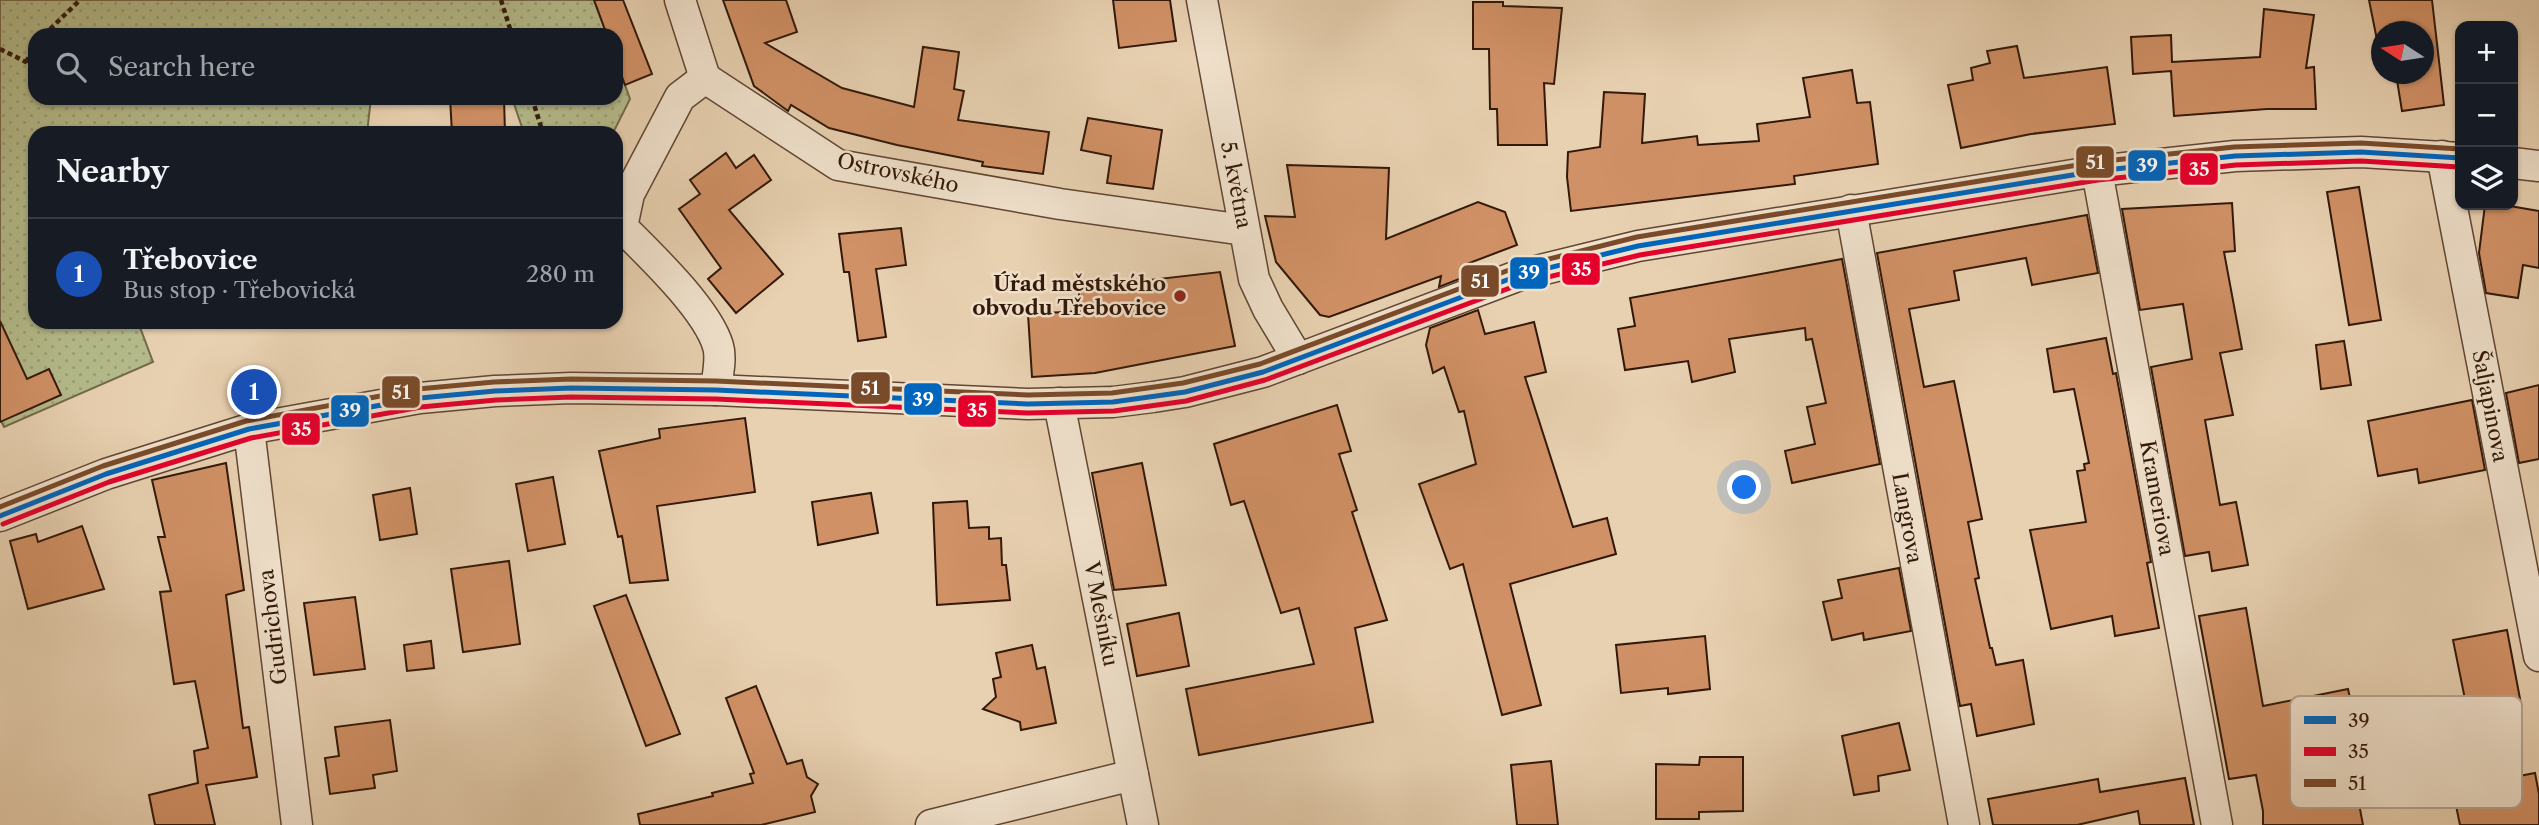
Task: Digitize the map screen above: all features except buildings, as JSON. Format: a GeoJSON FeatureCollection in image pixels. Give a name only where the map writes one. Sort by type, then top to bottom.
{"type":"FeatureCollection","features":[{"type":"Feature","properties":{"kind":"street"},"geometry":{"type":"LineString","coordinates":[[623,222],[629,194],[680,97],[705,78],[680,0]]}},
{"type":"Feature","properties":{"kind":"street","name":"5. května"},"geometry":{"type":"LineString","coordinates":[[1202,0],[1254,279],[1268,309],[1298,359]]}},
{"type":"Feature","properties":{"kind":"street","name":"Ostrovského"},"geometry":{"type":"LineString","coordinates":[[705,78],[838,165],[1060,204],[1244,230]]}},
{"type":"Feature","properties":{"kind":"street"},"geometry":{"type":"LineString","coordinates":[[0,516],[106,474],[249,429],[420,398],[570,388],[716,390],[996,403],[1113,402],[1185,392],[1263,372],[1520,275],[1638,246],[2097,171],[2235,156],[2361,152],[2451,157]]}},
{"type":"Feature","properties":{"kind":"street","name":"Šaljapinova"},"geometry":{"type":"LineString","coordinates":[[2451,157],[2539,656]]}},
{"type":"Feature","properties":{"kind":"street"},"geometry":{"type":"LineString","coordinates":[[2518,164],[2539,166]]}},
{"type":"Feature","properties":{"kind":"street","name":"Krameriova"},"geometry":{"type":"LineString","coordinates":[[2097,171],[2217,825]]}},
{"type":"Feature","properties":{"kind":"street","name":"Langrova"},"geometry":{"type":"LineString","coordinates":[[1851,210],[1964,825]]}},
{"type":"Feature","properties":{"kind":"street"},"geometry":{"type":"LineString","coordinates":[[623,228],[650,254],[708,322],[719,349],[716,390]]}},
{"type":"Feature","properties":{"kind":"street","name":"V Mešníku"},"geometry":{"type":"LineString","coordinates":[[1059,403],[1143,825]]}},
{"type":"Feature","properties":{"kind":"street","name":"Gudrichova"},"geometry":{"type":"LineString","coordinates":[[249,429],[298,825]]}},
{"type":"Feature","properties":{"kind":"street"},"geometry":{"type":"LineString","coordinates":[[931,825],[1133,775]]}},
{"type":"Feature","properties":{"kind":"path"},"geometry":{"type":"LineString","coordinates":[[51,28],[80,0]]}},
{"type":"Feature","properties":{"kind":"path"},"geometry":{"type":"LineString","coordinates":[[501,0],[510,28]]}},
{"type":"Feature","properties":{"kind":"path"},"geometry":{"type":"LineString","coordinates":[[0,49],[26,62],[28,59]]}},
{"type":"Feature","properties":{"kind":"path"},"geometry":{"type":"LineString","coordinates":[[534,105],[541,126]]}},
{"type":"Feature","properties":{"kind":"green space"},"geometry":{"type":"Polygon","coordinates":[[[0,0],[594,0],[604,28],[28,28],[28,105],[370,105],[368,126],[28,126],[28,329],[141,329],[153,362],[4,427],[0,419],[0,0]]]}},
{"type":"Feature","properties":{"kind":"green space"},"geometry":{"type":"Polygon","coordinates":[[[623,80],[630,99],[616,126],[522,126],[514,105],[623,105],[623,80]]]}},
{"type":"Feature","properties":{"kind":"transit line","name":"51"},"geometry":{"type":"LineString","coordinates":[[0,507],[103,466],[246,421],[418,389],[571,379],[716,381],[1028,395],[1112,393],[1183,383],[1260,364],[1517,267],[1637,237],[2096,162],[2234,147],[2361,143],[2455,149]]}},
{"type":"Feature","properties":{"kind":"transit line","name":"39"},"geometry":{"type":"LineString","coordinates":[[0,516],[106,474],[249,429],[420,398],[571,388],[716,390],[1028,404],[1113,402],[1185,392],[1263,372],[1520,275],[1638,246],[2097,171],[2235,156],[2361,152],[2455,158]]}},
{"type":"Feature","properties":{"kind":"transit line","name":"35"},"geometry":{"type":"LineString","coordinates":[[3,524],[109,482],[251,438],[421,407],[571,397],[716,399],[1028,413],[1114,411],[1186,401],[1265,380],[1523,283],[1640,255],[2098,180],[2236,165],[2361,161],[2455,167]]}},
{"type":"Feature","properties":{"kind":"place","name":"Úřad městského obvodu Třebovice"},"geometry":{"type":"Point","coordinates":[1180,296]}},
{"type":"Feature","properties":{"kind":"place","name":"Třebovice"},"geometry":{"type":"Point","coordinates":[254,392]}}]}
